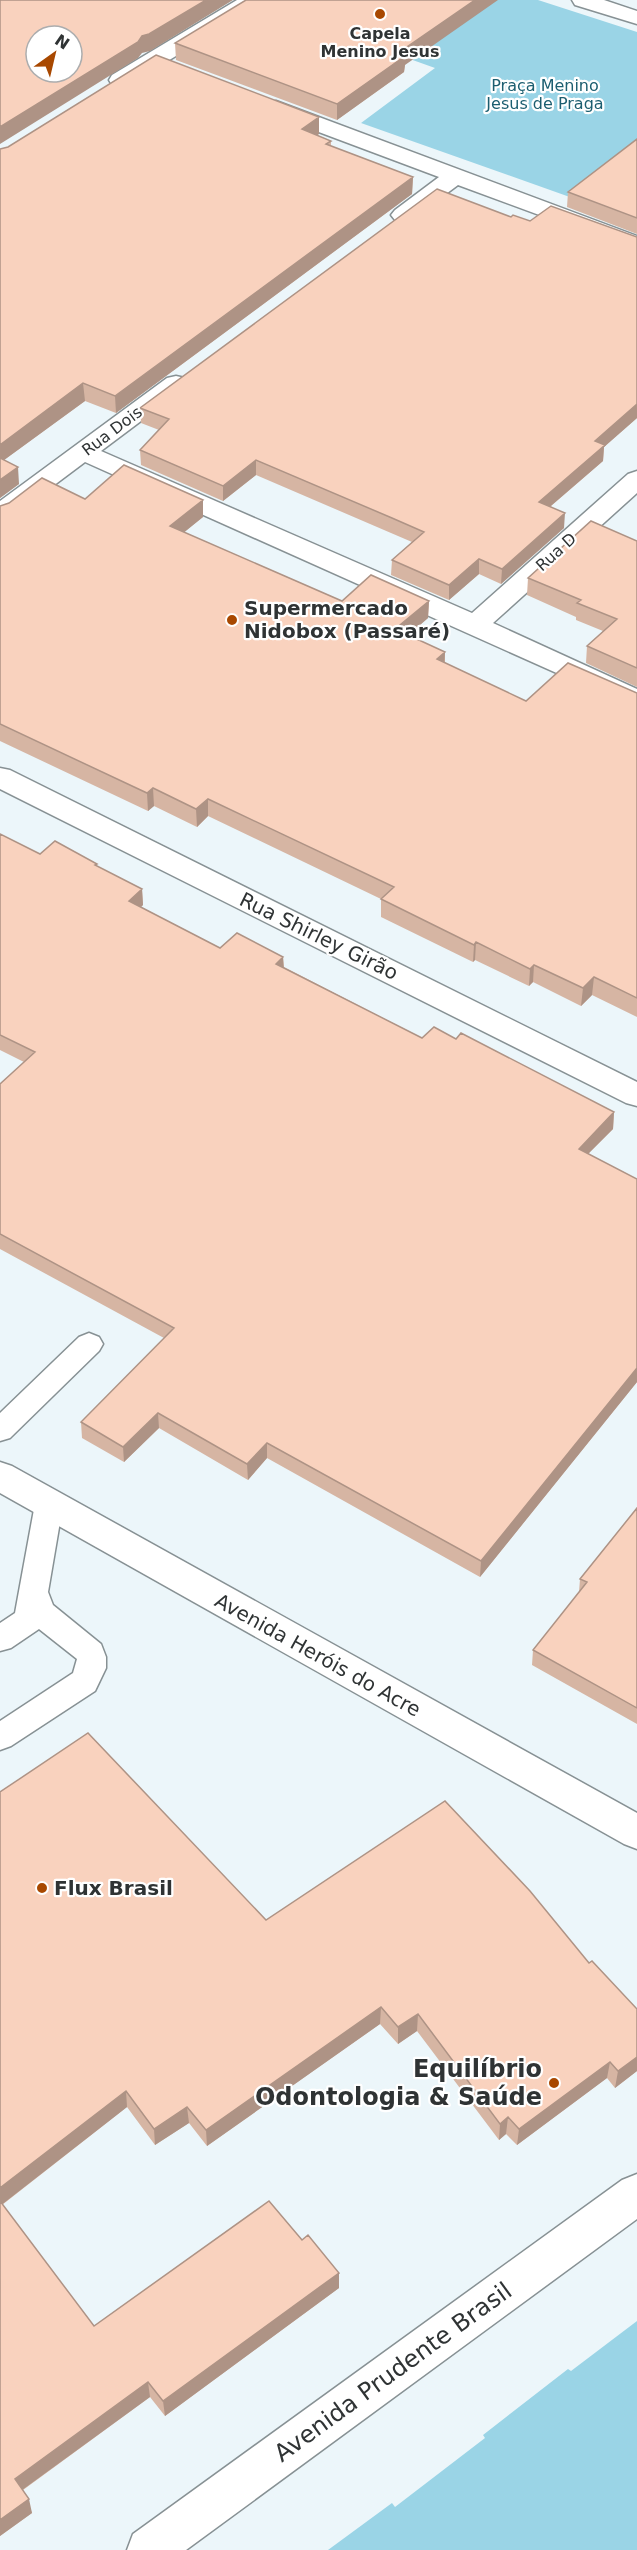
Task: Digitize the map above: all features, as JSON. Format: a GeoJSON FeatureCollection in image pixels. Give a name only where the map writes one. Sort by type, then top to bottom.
{"type":"FeatureCollection","features":[{"type":"Feature","properties":{"kind":"street"},"geometry":{"type":"LineString","coordinates":[[101,93],[151,60],[252,0]]}},
{"type":"Feature","properties":{"kind":"street"},"geometry":{"type":"LineString","coordinates":[[583,0],[637,18]]}},
{"type":"Feature","properties":{"kind":"street"},"geometry":{"type":"LineString","coordinates":[[151,60],[173,69]]}},
{"type":"Feature","properties":{"kind":"street"},"geometry":{"type":"LineString","coordinates":[[262,102],[454,177],[637,244]]}},
{"type":"Feature","properties":{"kind":"street"},"geometry":{"type":"LineString","coordinates":[[381,231],[454,177]]}},
{"type":"Feature","properties":{"kind":"street","name":"Rua Dois"},"geometry":{"type":"LineString","coordinates":[[0,513],[195,369]]}},
{"type":"Feature","properties":{"kind":"street"},"geometry":{"type":"LineString","coordinates":[[83,452],[475,625],[637,700]]}},
{"type":"Feature","properties":{"kind":"street","name":"Rua D"},"geometry":{"type":"LineString","coordinates":[[475,625],[637,480]]}},
{"type":"Feature","properties":{"kind":"street","name":"Rua Shirley Girão"},"geometry":{"type":"LineString","coordinates":[[0,777],[637,1095]]}},
{"type":"Feature","properties":{"kind":"street","name":"Avenida Heróis do Acre"},"geometry":{"type":"LineString","coordinates":[[0,1476],[637,1832]]}},
{"type":"Feature","properties":{"kind":"street","name":"Avenida Prudente Brasil"},"geometry":{"type":"LineString","coordinates":[[149,2550],[637,2194]]}},
{"type":"Feature","properties":{"kind":"lane"},"geometry":{"type":"LineString","coordinates":[[0,1430],[89,1344]]}},
{"type":"Feature","properties":{"kind":"lane"},"geometry":{"type":"LineString","coordinates":[[0,1639],[29,1620],[49,1504]]}},
{"type":"Feature","properties":{"kind":"lane"},"geometry":{"type":"LineString","coordinates":[[0,1737],[84,1682],[93,1662],[90,1653],[40,1612],[34,1593]]}},
{"type":"Feature","properties":{"kind":"green space","name":"Praça Menino Jesus de Praga"},"geometry":{"type":"Polygon","coordinates":[[[439,0],[538,0],[637,32],[637,155],[581,201],[361,123],[435,68],[407,58],[439,0]]]}},
{"type":"Feature","properties":{"kind":"green space"},"geometry":{"type":"Polygon","coordinates":[[[637,2321],[637,2550],[328,2550],[392,2503],[395,2507],[485,2438],[483,2435],[568,2369],[571,2371],[637,2321]]]}},
{"type":"Feature","properties":{"kind":"building"},"geometry":{"type":"Polygon","coordinates":[[[0,0],[206,0],[142,36],[138,42],[84,75],[84,24],[24,24],[24,84],[70,84],[0,127],[0,0]]]}},
{"type":"Feature","properties":{"kind":"building"},"geometry":{"type":"Polygon","coordinates":[[[246,0],[475,0],[398,53],[405,56],[337,104],[175,43],[246,0]]]}},
{"type":"Feature","properties":{"kind":"building"},"geometry":{"type":"Polygon","coordinates":[[[156,55],[319,117],[302,129],[331,141],[326,144],[413,177],[115,396],[83,383],[0,445],[0,149],[8,147],[156,55]]]}},
{"type":"Feature","properties":{"kind":"building"},"geometry":{"type":"Polygon","coordinates":[[[637,139],[637,218],[568,192],[637,139]]]}},
{"type":"Feature","properties":{"kind":"building"},"geometry":{"type":"Polygon","coordinates":[[[437,189],[511,217],[513,215],[530,221],[551,206],[637,237],[637,404],[595,441],[605,445],[539,502],[565,513],[502,569],[479,559],[449,585],[392,560],[424,532],[392,518],[256,460],[223,486],[140,450],[169,419],[140,408],[437,189]]]}},
{"type":"Feature","properties":{"kind":"building"},"geometry":{"type":"Polygon","coordinates":[[[0,458],[18,467],[0,480],[0,458]]]}},
{"type":"Feature","properties":{"kind":"building"},"geometry":{"type":"Polygon","coordinates":[[[124,465],[203,500],[170,526],[342,601],[371,575],[429,601],[395,629],[445,652],[437,659],[526,701],[568,663],[637,693],[637,998],[594,977],[583,988],[534,965],[530,969],[476,942],[474,945],[381,899],[394,887],[208,799],[196,809],[153,788],[147,793],[0,724],[0,506],[9,503],[42,478],[85,499],[124,465]]]}},
{"type":"Feature","properties":{"kind":"building"},"geometry":{"type":"Polygon","coordinates":[[[591,521],[637,541],[637,668],[587,646],[617,619],[577,603],[581,600],[528,578],[591,521]]]}},
{"type":"Feature","properties":{"kind":"building"},"geometry":{"type":"Polygon","coordinates":[[[0,834],[40,854],[55,841],[142,889],[129,901],[220,948],[237,933],[283,957],[276,964],[422,1038],[434,1027],[456,1039],[461,1033],[614,1112],[579,1149],[637,1179],[637,1368],[481,1561],[267,1443],[247,1464],[158,1413],[123,1447],[81,1422],[174,1328],[0,1234],[0,1084],[35,1052],[0,1035],[0,834]]]}},
{"type":"Feature","properties":{"kind":"building"},"geometry":{"type":"Polygon","coordinates":[[[637,1508],[637,1708],[533,1650],[587,1582],[580,1579],[637,1508]]]}},
{"type":"Feature","properties":{"kind":"building"},"geometry":{"type":"Polygon","coordinates":[[[88,1733],[266,1920],[445,1801],[530,1891],[589,1963],[592,1961],[637,2009],[637,2057],[618,2071],[610,2062],[519,2129],[508,2117],[500,2124],[418,2014],[398,2027],[381,2007],[206,2130],[187,2107],[154,2129],[126,2091],[0,2188],[0,1792],[88,1733]]]}},
{"type":"Feature","properties":{"kind":"building"},"geometry":{"type":"Polygon","coordinates":[[[0,2201],[94,2326],[269,2201],[302,2240],[308,2235],[339,2273],[163,2401],[148,2382],[15,2479],[29,2499],[0,2520],[0,2201]]]}},
{"type":"Feature","properties":{"kind":"place","name":"Capela Menino Jesus"},"geometry":{"type":"Point","coordinates":[380,14]}},
{"type":"Feature","properties":{"kind":"place","name":"Supermercado Nidobox (Passaré)"},"geometry":{"type":"Point","coordinates":[232,620]}},
{"type":"Feature","properties":{"kind":"place","name":"Flux Brasil"},"geometry":{"type":"Point","coordinates":[42,1888]}},
{"type":"Feature","properties":{"kind":"place","name":"Equilíbrio Odontologia & Saúde"},"geometry":{"type":"Point","coordinates":[554,2083]}}]}
